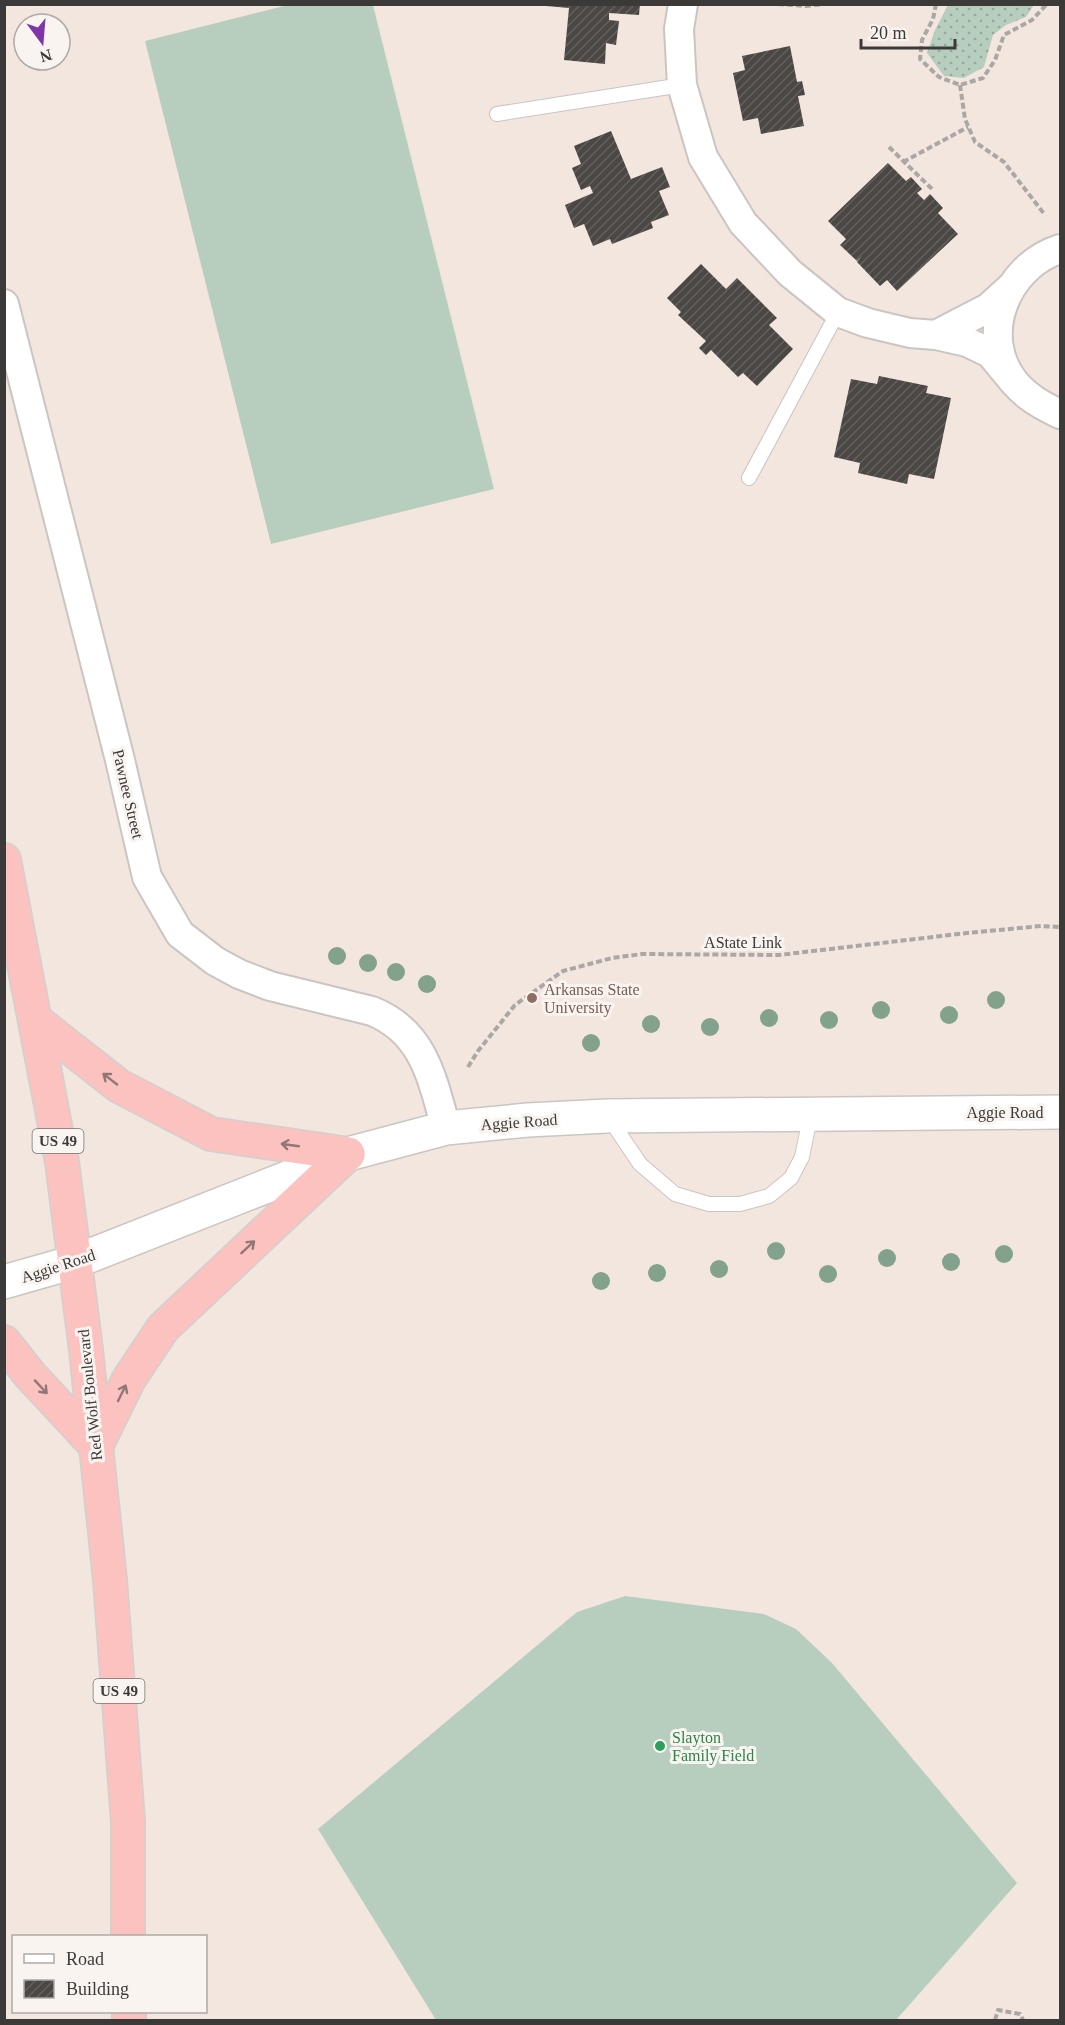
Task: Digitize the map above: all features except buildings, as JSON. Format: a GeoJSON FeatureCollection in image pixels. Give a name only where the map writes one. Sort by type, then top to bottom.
{"type":"FeatureCollection","features":[{"type":"Feature","properties":{"kind":"highway","name":"Red Wolf Boulevard"},"geometry":{"type":"LineString","coordinates":[[4,860],[62,1162],[96,1446],[110,1580],[128,1822],[128,1935]]}},
{"type":"Feature","properties":{"kind":"highway"},"geometry":{"type":"LineString","coordinates":[[35,1020],[119,1086],[211,1134],[348,1154]]}},
{"type":"Feature","properties":{"kind":"highway"},"geometry":{"type":"LineString","coordinates":[[4,1342],[30,1375],[96,1446],[129,1379],[163,1328],[348,1154]]}},
{"type":"Feature","properties":{"kind":"street"},"geometry":{"type":"LineString","coordinates":[[683,4],[679,29],[682,85],[703,157],[743,223],[790,273],[838,312],[868,323],[910,333],[936,335],[967,342],[990,353],[1014,382],[1035,402],[1060,414]]}},
{"type":"Feature","properties":{"kind":"street"},"geometry":{"type":"LineString","coordinates":[[936,335],[988,308],[1010,288],[1026,268],[1060,249]]}},
{"type":"Feature","properties":{"kind":"street"},"geometry":{"type":"LineString","coordinates":[[1010,288],[1000,311],[998,335],[1003,360],[1014,382]]}},
{"type":"Feature","properties":{"kind":"street","name":"Pawnee Street"},"geometry":{"type":"LineString","coordinates":[[4,304],[120,760],[147,877],[180,934],[215,961],[239,974],[270,986],[383,1015],[410,1035],[432,1075],[446,1128]]}},
{"type":"Feature","properties":{"kind":"street","name":"Aggie Road"},"geometry":{"type":"LineString","coordinates":[[4,1282],[74,1262],[348,1154],[446,1128],[528,1120],[608,1116],[1060,1112]]}},
{"type":"Feature","properties":{"kind":"lane"},"geometry":{"type":"LineString","coordinates":[[497,114],[682,85]]}},
{"type":"Feature","properties":{"kind":"lane"},"geometry":{"type":"LineString","coordinates":[[749,478],[838,312]]}},
{"type":"Feature","properties":{"kind":"lane"},"geometry":{"type":"LineString","coordinates":[[608,1116],[640,1164],[675,1194],[709,1204],[740,1204],[769,1196],[791,1178],[802,1157],[811,1113]]}},
{"type":"Feature","properties":{"kind":"path"},"geometry":{"type":"LineString","coordinates":[[778,4],[806,6],[824,4]]}},
{"type":"Feature","properties":{"kind":"path"},"geometry":{"type":"LineString","coordinates":[[936,4],[933,19],[922,40],[920,59],[939,77],[960,85],[983,78],[996,60],[1004,35],[1032,20],[1047,4]]}},
{"type":"Feature","properties":{"kind":"path"},"geometry":{"type":"LineString","coordinates":[[960,85],[965,119],[975,142],[1004,162],[1045,215]]}},
{"type":"Feature","properties":{"kind":"path"},"geometry":{"type":"LineString","coordinates":[[903,162],[968,127]]}},
{"type":"Feature","properties":{"kind":"path"},"geometry":{"type":"LineString","coordinates":[[889,147],[933,190]]}},
{"type":"Feature","properties":{"kind":"path","name":"AState Link"},"geometry":{"type":"LineString","coordinates":[[468,1067],[515,1005],[563,971],[612,958],[642,954],[779,956],[967,933],[1041,926],[1060,927]]}},
{"type":"Feature","properties":{"kind":"path"},"geometry":{"type":"LineString","coordinates":[[995,2020],[998,2010],[1020,2014],[1023,2020]]}},
{"type":"Feature","properties":{"kind":"shaded area","name":"Arkansas State University"},"geometry":{"type":"Polygon","coordinates":[[[5,5],[1060,5],[1060,2020],[5,2020],[5,5]]]}},
{"type":"Feature","properties":{"kind":"green space"},"geometry":{"type":"Polygon","coordinates":[[[292,4],[373,5],[494,489],[271,544],[145,41],[292,4]]]}},
{"type":"Feature","properties":{"kind":"green space"},"geometry":{"type":"Polygon","coordinates":[[[948,4],[1034,5],[1026,17],[1006,25],[993,35],[984,67],[964,78],[944,76],[927,53],[948,4]]]}},
{"type":"Feature","properties":{"kind":"green space","name":"Slayton Family Field"},"geometry":{"type":"Polygon","coordinates":[[[625,1596],[764,1614],[796,1629],[832,1663],[1017,1883],[896,2020],[436,2020],[318,1829],[577,1612],[625,1596]]]}},
{"type":"Feature","properties":{"kind":"place","name":"Arkansas State University"},"geometry":{"type":"Point","coordinates":[532,998]}},
{"type":"Feature","properties":{"kind":"place","name":"Slayton Family Field"},"geometry":{"type":"Point","coordinates":[660,1746]}}]}
